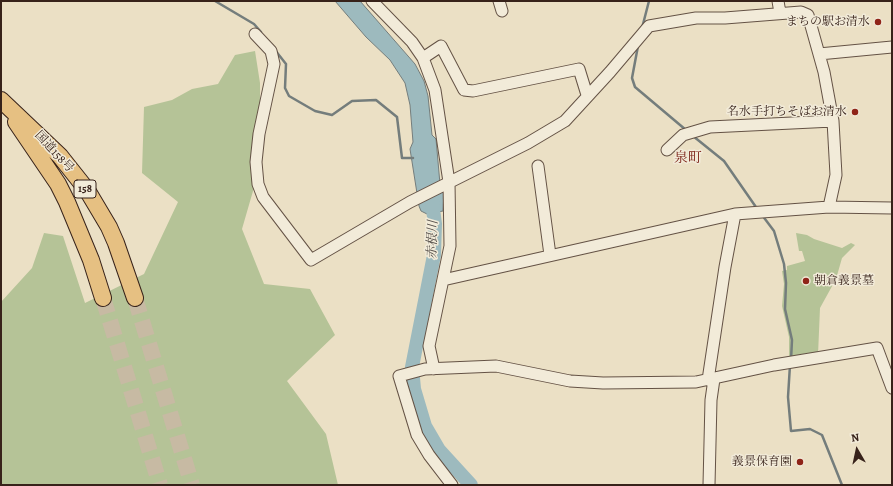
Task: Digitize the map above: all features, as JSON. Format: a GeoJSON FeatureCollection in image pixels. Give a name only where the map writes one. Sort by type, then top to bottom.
{"type":"FeatureCollection","features":[{"type":"Feature","properties":{"kind":"highway","name":"国道158号"},"geometry":{"type":"LineString","coordinates":[[2,100],[58,184],[91,260],[103,298]]}},
{"type":"Feature","properties":{"kind":"highway","name":"国道158号"},"geometry":{"type":"LineString","coordinates":[[2,100],[54,150],[87,190],[109,227],[135,298]]}},
{"type":"Feature","properties":{"kind":"street"},"geometry":{"type":"LineString","coordinates":[[372,1],[412,42],[423,58],[435,90],[447,184],[450,246],[429,346],[430,369]]}},
{"type":"Feature","properties":{"kind":"street"},"geometry":{"type":"LineString","coordinates":[[778,1],[780,13]]}},
{"type":"Feature","properties":{"kind":"street"},"geometry":{"type":"LineString","coordinates":[[254,34],[271,51],[274,64],[258,134],[256,162],[258,184],[262,197],[311,260],[414,200],[528,143],[565,121],[587,95],[610,72],[649,26],[696,18],[725,18],[801,12],[808,15],[819,54],[833,121],[836,174],[829,207]]}},
{"type":"Feature","properties":{"kind":"street"},"geometry":{"type":"LineString","coordinates":[[423,58],[441,46],[464,90],[473,91],[579,70],[587,95]]}},
{"type":"Feature","properties":{"kind":"street"},"geometry":{"type":"LineString","coordinates":[[819,54],[892,47]]}},
{"type":"Feature","properties":{"kind":"street"},"geometry":{"type":"LineString","coordinates":[[668,150],[683,135],[710,127],[833,121]]}},
{"type":"Feature","properties":{"kind":"street"},"geometry":{"type":"LineString","coordinates":[[538,166],[550,255]]}},
{"type":"Feature","properties":{"kind":"street"},"geometry":{"type":"LineString","coordinates":[[443,280],[735,214],[829,207],[892,208]]}},
{"type":"Feature","properties":{"kind":"street"},"geometry":{"type":"LineString","coordinates":[[709,485],[711,379],[725,268],[735,214]]}},
{"type":"Feature","properties":{"kind":"street"},"geometry":{"type":"LineString","coordinates":[[452,485],[429,455],[417,435],[401,376],[430,369],[496,366],[570,381],[603,383],[669,383],[711,379],[774,365],[877,348],[890,375],[892,388]]}},
{"type":"Feature","properties":{"kind":"green space"},"geometry":{"type":"Polygon","coordinates":[[[255,51],[260,83],[260,120],[253,191],[242,229],[264,284],[310,289],[335,335],[287,381],[326,434],[338,485],[1,485],[1,302],[32,268],[44,233],[63,236],[85,303],[144,274],[178,202],[142,173],[144,107],[172,100],[192,89],[218,84],[235,55],[255,51]]]}},
{"type":"Feature","properties":{"kind":"green space"},"geometry":{"type":"Polygon","coordinates":[[[796,233],[807,235],[814,239],[842,248],[851,243],[855,245],[842,258],[836,279],[820,308],[818,355],[789,360],[789,337],[782,306],[784,284],[782,271],[787,270],[787,266],[805,261],[802,251],[799,251],[796,233]]]}},
{"type":"Feature","properties":{"kind":"water"},"geometry":{"type":"Polygon","coordinates":[[[335,1],[360,1],[415,64],[424,81],[428,96],[432,135],[436,139],[440,184],[444,192],[443,211],[427,214],[421,211],[419,206],[410,149],[413,142],[410,105],[405,83],[390,60],[366,37],[335,1]]]}},
{"type":"Feature","properties":{"kind":"waterway"},"geometry":{"type":"LineString","coordinates":[[215,1],[254,24],[261,32]]}},
{"type":"Feature","properties":{"kind":"waterway"},"geometry":{"type":"LineString","coordinates":[[642,28],[649,1]]}},
{"type":"Feature","properties":{"kind":"waterway"},"geometry":{"type":"LineString","coordinates":[[638,46],[632,78],[635,87],[686,130]]}},
{"type":"Feature","properties":{"kind":"waterway"},"geometry":{"type":"LineString","coordinates":[[275,50],[286,64],[285,88],[289,96],[315,111],[332,115],[352,101],[376,100],[397,117],[402,158],[413,158]]}},
{"type":"Feature","properties":{"kind":"waterway"},"geometry":{"type":"LineString","coordinates":[[693,136],[724,161],[758,210]]}},
{"type":"Feature","properties":{"kind":"waterway","name":"赤根川"},"geometry":{"type":"LineString","coordinates":[[431,194],[435,224],[434,255],[412,367],[414,389],[425,426],[439,450],[471,485]]}},
{"type":"Feature","properties":{"kind":"waterway"},"geometry":{"type":"LineString","coordinates":[[762,215],[774,231],[784,264],[786,283],[785,309],[792,340],[791,360]]}},
{"type":"Feature","properties":{"kind":"waterway"},"geometry":{"type":"LineString","coordinates":[[790,365],[788,397],[791,431],[810,429],[822,435],[842,485]]}},
{"type":"Feature","properties":{"kind":"tunnel"},"geometry":{"type":"LineString","coordinates":[[103,298],[160,485]]}},
{"type":"Feature","properties":{"kind":"tunnel"},"geometry":{"type":"LineString","coordinates":[[135,298],[192,485]]}},
{"type":"Feature","properties":{"kind":"place","name":"まちの駅お清水"},"geometry":{"type":"Point","coordinates":[878,22]}},
{"type":"Feature","properties":{"kind":"place","name":"名水手打ちそばお清水"},"geometry":{"type":"Point","coordinates":[855,112]}},
{"type":"Feature","properties":{"kind":"place","name":"朝倉義景墓"},"geometry":{"type":"Point","coordinates":[806,281]}},
{"type":"Feature","properties":{"kind":"place","name":"義景保育園"},"geometry":{"type":"Point","coordinates":[800,462]}},
{"type":"Feature","properties":{"kind":"district","name":"泉町"},"geometry":{"type":"Point","coordinates":[688,159]}}]}
